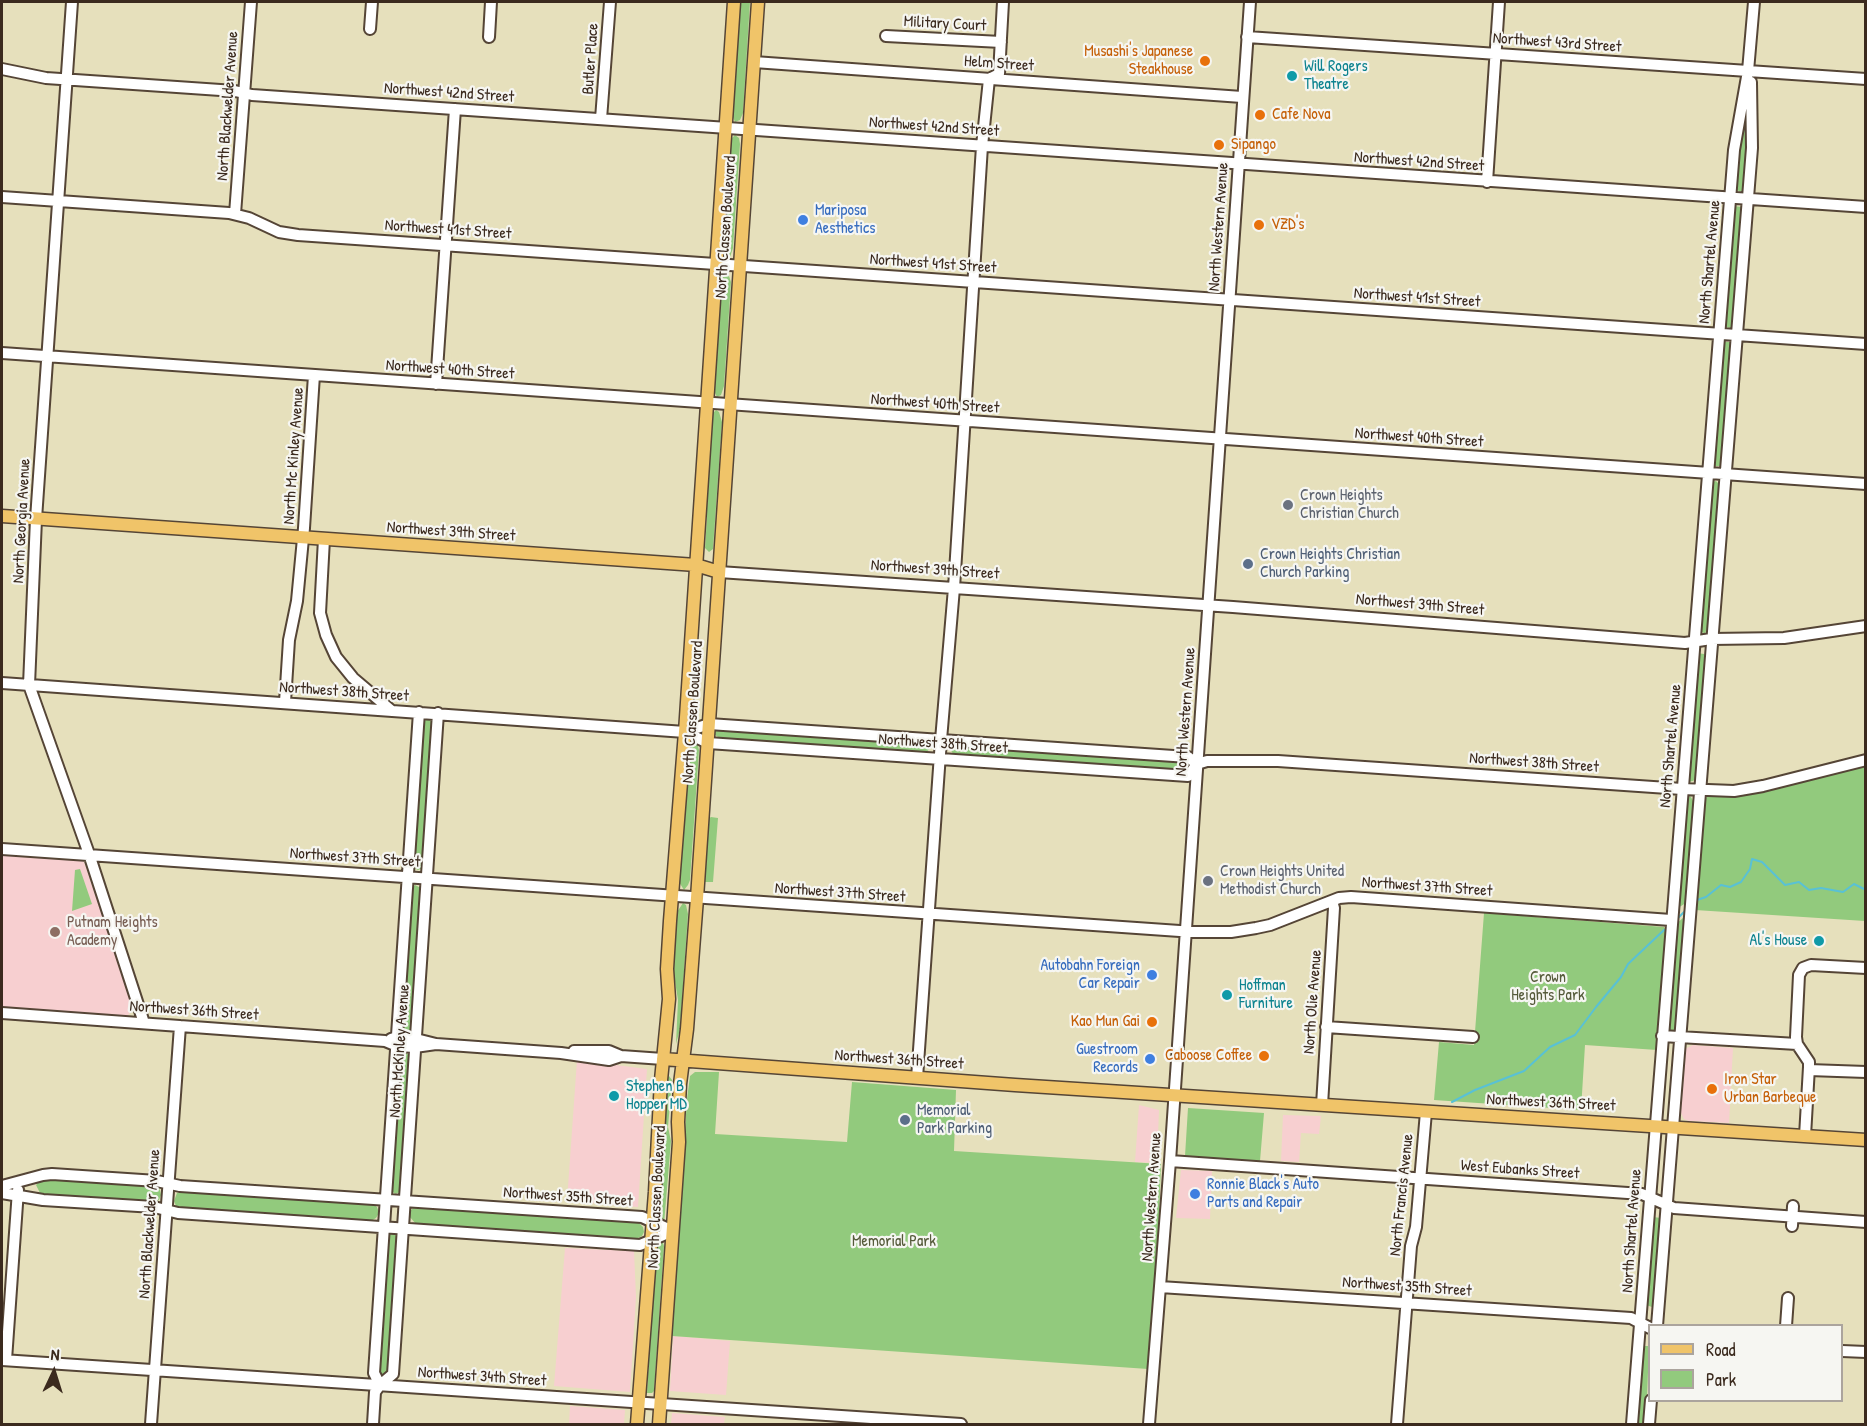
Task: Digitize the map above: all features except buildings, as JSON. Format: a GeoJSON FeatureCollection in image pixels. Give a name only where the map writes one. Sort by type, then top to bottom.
{"type":"FeatureCollection","features":[{"type":"Feature","properties":{"kind":"main road","name":"North Classen Boulevard"},"geometry":{"type":"LineString","coordinates":[[637,1425],[669,999],[667,969],[670,921],[685,732],[734,2]]}},
{"type":"Feature","properties":{"kind":"main road","name":"North Classen Boulevard"},"geometry":{"type":"LineString","coordinates":[[659,1425],[679,1142],[678,1122],[697,898],[759,2]]}},
{"type":"Feature","properties":{"kind":"main road","name":"Northwest 39th Street"},"geometry":{"type":"LineString","coordinates":[[2,516],[696,566],[719,572]]}},
{"type":"Feature","properties":{"kind":"main road","name":"Northwest 36th Street"},"geometry":{"type":"LineString","coordinates":[[663,1059],[917,1078],[1866,1140]]}},
{"type":"Feature","properties":{"kind":"street","name":"North Georgia Avenue"},"geometry":{"type":"LineString","coordinates":[[72,2],[36,519],[29,685],[89,854],[144,1023]]}},
{"type":"Feature","properties":{"kind":"street","name":"North Blackwelder Avenue"},"geometry":{"type":"LineString","coordinates":[[235,214],[251,2]]}},
{"type":"Feature","properties":{"kind":"street"},"geometry":{"type":"LineString","coordinates":[[370,29],[372,2]]}},
{"type":"Feature","properties":{"kind":"street"},"geometry":{"type":"LineString","coordinates":[[489,37],[491,2]]}},
{"type":"Feature","properties":{"kind":"street","name":"Butler Place"},"geometry":{"type":"LineString","coordinates":[[601,119],[610,2]]}},
{"type":"Feature","properties":{"kind":"street"},"geometry":{"type":"LineString","coordinates":[[917,1078],[954,588],[982,146],[989,79],[999,74],[1003,2]]}},
{"type":"Feature","properties":{"kind":"street","name":"North Western Avenue"},"geometry":{"type":"LineString","coordinates":[[1149,1425],[1170,1161],[1250,2]]}},
{"type":"Feature","properties":{"kind":"street"},"geometry":{"type":"LineString","coordinates":[[1487,182],[1499,2]]}},
{"type":"Feature","properties":{"kind":"street","name":"North Shartel Avenue"},"geometry":{"type":"LineString","coordinates":[[1632,1425],[1645,1326],[1650,1197],[1670,936],[1669,917],[1682,789],[1735,137],[1748,71],[1754,2]]}},
{"type":"Feature","properties":{"kind":"street","name":"Military Court"},"geometry":{"type":"LineString","coordinates":[[886,36],[1001,42]]}},
{"type":"Feature","properties":{"kind":"street","name":"Northwest 43rd Street"},"geometry":{"type":"LineString","coordinates":[[1247,37],[1866,80]]}},
{"type":"Feature","properties":{"kind":"street","name":"Helm Street"},"geometry":{"type":"LineString","coordinates":[[754,62],[1242,97]]}},
{"type":"Feature","properties":{"kind":"street","name":"Northwest 42nd Street"},"geometry":{"type":"LineString","coordinates":[[2,69],[67,80],[455,109],[1866,207]]}},
{"type":"Feature","properties":{"kind":"street","name":"North Shartel Avenue"},"geometry":{"type":"LineString","coordinates":[[1657,1324],[1752,134],[1752,83],[1748,71]]}},
{"type":"Feature","properties":{"kind":"street"},"geometry":{"type":"LineString","coordinates":[[436,384],[455,109]]}},
{"type":"Feature","properties":{"kind":"street","name":"Northwest 41st Street"},"geometry":{"type":"LineString","coordinates":[[2,197],[235,214],[279,232],[291,234],[1866,344]]}},
{"type":"Feature","properties":{"kind":"street","name":"Northwest 40th Street"},"geometry":{"type":"LineString","coordinates":[[2,353],[1866,484]]}},
{"type":"Feature","properties":{"kind":"street","name":"North Mc Kinley Avenue"},"geometry":{"type":"LineString","coordinates":[[303,538],[314,375]]}},
{"type":"Feature","properties":{"kind":"street"},"geometry":{"type":"LineString","coordinates":[[285,702],[289,640],[297,602],[303,538]]}},
{"type":"Feature","properties":{"kind":"street"},"geometry":{"type":"LineString","coordinates":[[324,540],[320,613],[326,634],[336,657],[353,678],[393,711]]}},
{"type":"Feature","properties":{"kind":"street","name":"Northwest 39th Street"},"geometry":{"type":"LineString","coordinates":[[719,572],[1208,606],[1685,643],[1711,639],[1784,638],[1866,626]]}},
{"type":"Feature","properties":{"kind":"street","name":"Northwest 38th Street"},"geometry":{"type":"LineString","coordinates":[[2,683],[685,732],[708,743],[1188,776],[1197,764],[1206,761],[1299,762],[1682,789],[1734,790],[1763,786],[1866,760]]}},
{"type":"Feature","properties":{"kind":"street","name":"North McKinley Avenue"},"geometry":{"type":"LineString","coordinates":[[380,1385],[374,1373],[419,712]]}},
{"type":"Feature","properties":{"kind":"street","name":"North McKinley Avenue"},"geometry":{"type":"LineString","coordinates":[[373,1425],[375,1392],[393,1374],[438,713]]}},
{"type":"Feature","properties":{"kind":"street","name":"Northwest 38th Street"},"geometry":{"type":"LineString","coordinates":[[685,732],[709,724],[1188,757],[1197,764]]}},
{"type":"Feature","properties":{"kind":"street","name":"Northwest 37th Street"},"geometry":{"type":"LineString","coordinates":[[2,849],[1215,933],[1270,925],[1332,901],[1351,897],[1669,917]]}},
{"type":"Feature","properties":{"kind":"street","name":"North Olie Avenue"},"geometry":{"type":"LineString","coordinates":[[1322,1105],[1334,914],[1332,901]]}},
{"type":"Feature","properties":{"kind":"street"},"geometry":{"type":"LineString","coordinates":[[1805,1136],[1809,1062],[1797,1044],[1796,1037],[1799,980],[1802,970],[1805,966],[1813,964],[1866,968]]}},
{"type":"Feature","properties":{"kind":"street","name":"Northwest 36th Street"},"geometry":{"type":"LineString","coordinates":[[2,1013],[561,1053],[609,1060],[621,1056],[663,1059]]}},
{"type":"Feature","properties":{"kind":"street","name":"North Blackwelder Avenue"},"geometry":{"type":"LineString","coordinates":[[151,1425],[180,1026]]}},
{"type":"Feature","properties":{"kind":"street"},"geometry":{"type":"LineString","coordinates":[[1326,1027],[1473,1037]]}},
{"type":"Feature","properties":{"kind":"street"},"geometry":{"type":"LineString","coordinates":[[1662,1036],[1797,1044]]}},
{"type":"Feature","properties":{"kind":"street"},"geometry":{"type":"LineString","coordinates":[[1809,1070],[1866,1072]]}},
{"type":"Feature","properties":{"kind":"street","name":"North Francis Avenue"},"geometry":{"type":"LineString","coordinates":[[1397,1425],[1411,1243],[1416,1227],[1426,1112]]}},
{"type":"Feature","properties":{"kind":"street","name":"West Eubanks Street"},"geometry":{"type":"LineString","coordinates":[[1170,1161],[1642,1194],[1674,1208],[1866,1222]]}},
{"type":"Feature","properties":{"kind":"street","name":"Northwest 35th Street"},"geometry":{"type":"LineString","coordinates":[[2,1186],[52,1174],[642,1217],[673,1231]]}},
{"type":"Feature","properties":{"kind":"street"},"geometry":{"type":"LineString","coordinates":[[4,1360],[18,1182]]}},
{"type":"Feature","properties":{"kind":"street"},"geometry":{"type":"LineString","coordinates":[[2,1194],[43,1200],[154,1207],[178,1213],[640,1245],[673,1231]]}},
{"type":"Feature","properties":{"kind":"street","name":"Northwest 35th Street"},"geometry":{"type":"LineString","coordinates":[[1160,1287],[1631,1318],[1645,1326]]}},
{"type":"Feature","properties":{"kind":"street"},"geometry":{"type":"LineString","coordinates":[[1786,1324],[1788,1298]]}},
{"type":"Feature","properties":{"kind":"street"},"geometry":{"type":"LineString","coordinates":[[1843,1351],[1866,1352]]}},
{"type":"Feature","properties":{"kind":"street","name":"Northwest 34th Street"},"geometry":{"type":"LineString","coordinates":[[4,1360],[961,1425]]}},
{"type":"Feature","properties":{"kind":"street"},"geometry":{"type":"LineString","coordinates":[[1649,1425],[1651,1402]]}},
{"type":"Feature","properties":{"kind":"shaded area","name":"Putnam Heights Academy"},"geometry":{"type":"Polygon","coordinates":[[[2,853],[81,859],[84,862],[132,1003],[131,1012],[127,1016],[2,1009],[2,853]]]}},
{"type":"Feature","properties":{"kind":"shaded area"},"geometry":{"type":"Polygon","coordinates":[[[1693,1045],[1733,1048],[1729,1123],[1689,1121],[1684,1119],[1681,1113],[1685,1049],[1693,1045]]]}},
{"type":"Feature","properties":{"kind":"shaded area"},"geometry":{"type":"Polygon","coordinates":[[[577,1060],[647,1069],[638,1207],[567,1201],[577,1060]]]}},
{"type":"Feature","properties":{"kind":"shaded area"},"geometry":{"type":"Polygon","coordinates":[[[1139,1105],[1159,1110],[1157,1163],[1135,1162],[1139,1105]]]}},
{"type":"Feature","properties":{"kind":"shaded area"},"geometry":{"type":"Polygon","coordinates":[[[1283,1115],[1321,1116],[1319,1134],[1301,1133],[1299,1162],[1281,1161],[1283,1115]]]}},
{"type":"Feature","properties":{"kind":"shaded area","name":"Ronnie Black's Auto Parts and Repair"},"geometry":{"type":"Polygon","coordinates":[[[1181,1170],[1212,1171],[1210,1219],[1176,1218],[1181,1170]]]}},
{"type":"Feature","properties":{"kind":"shaded area"},"geometry":{"type":"Polygon","coordinates":[[[565,1248],[634,1251],[636,1297],[630,1392],[554,1386],[565,1248]]]}},
{"type":"Feature","properties":{"kind":"shaded area"},"geometry":{"type":"Polygon","coordinates":[[[673,1336],[730,1341],[726,1395],[670,1391],[673,1336]]]}},
{"type":"Feature","properties":{"kind":"shaded area"},"geometry":{"type":"Polygon","coordinates":[[[570,1406],[625,1410],[624,1424],[569,1424],[570,1406]]]}},
{"type":"Feature","properties":{"kind":"shaded area"},"geometry":{"type":"Polygon","coordinates":[[[672,1413],[725,1417],[724,1424],[671,1424],[672,1413]]]}},
{"type":"Feature","properties":{"kind":"green space"},"geometry":{"type":"Polygon","coordinates":[[[739,2],[750,2],[743,113],[740,120],[735,122],[731,112],[739,2]]]}},
{"type":"Feature","properties":{"kind":"green space"},"geometry":{"type":"Polygon","coordinates":[[[1745,120],[1748,136],[1744,192],[1735,190],[1739,135],[1745,120]]]}},
{"type":"Feature","properties":{"kind":"green space"},"geometry":{"type":"Polygon","coordinates":[[[735,135],[739,138],[740,144],[733,248],[730,257],[727,258],[723,253],[731,139],[735,135]]]}},
{"type":"Feature","properties":{"kind":"green space"},"geometry":{"type":"Polygon","coordinates":[[[1734,206],[1742,207],[1733,328],[1724,327],[1734,206]]]}},
{"type":"Feature","properties":{"kind":"green space"},"geometry":{"type":"Polygon","coordinates":[[[724,272],[728,273],[731,282],[724,386],[721,395],[717,397],[713,389],[720,279],[724,272]]]}},
{"type":"Feature","properties":{"kind":"green space"},"geometry":{"type":"Polygon","coordinates":[[[1723,342],[1731,342],[1721,466],[1712,466],[1723,342]]]}},
{"type":"Feature","properties":{"kind":"green space"},"geometry":{"type":"Polygon","coordinates":[[[716,410],[722,422],[713,549],[709,552],[705,548],[707,517],[705,506],[711,415],[716,410]]]}},
{"type":"Feature","properties":{"kind":"green space"},"geometry":{"type":"Polygon","coordinates":[[[1716,481],[1720,485],[1708,625],[1705,634],[1702,632],[1700,621],[1712,482],[1716,481]]]}},
{"type":"Feature","properties":{"kind":"green space"},"geometry":{"type":"Polygon","coordinates":[[[1697,653],[1704,654],[1706,659],[1696,778],[1688,782],[1697,653]]]}},
{"type":"Feature","properties":{"kind":"green space"},"geometry":{"type":"Polygon","coordinates":[[[427,719],[433,722],[423,868],[418,870],[412,867],[422,724],[427,719]]]}},
{"type":"Feature","properties":{"kind":"green space"},"geometry":{"type":"Polygon","coordinates":[[[718,728],[928,743],[931,748],[925,753],[720,738],[715,735],[718,728]]]}},
{"type":"Feature","properties":{"kind":"green space"},"geometry":{"type":"Polygon","coordinates":[[[693,741],[697,742],[699,750],[690,880],[684,890],[679,882],[689,745],[693,741]]]}},
{"type":"Feature","properties":{"kind":"green space"},"geometry":{"type":"Polygon","coordinates":[[[953,744],[1190,763],[1189,770],[1184,771],[954,755],[950,749],[953,744]]]}},
{"type":"Feature","properties":{"kind":"green space"},"geometry":{"type":"Polygon","coordinates":[[[1865,764],[1865,921],[1695,910],[1704,800],[1709,795],[1750,795],[1865,764]]]}},
{"type":"Feature","properties":{"kind":"green space"},"geometry":{"type":"Polygon","coordinates":[[[1687,796],[1691,797],[1694,803],[1686,903],[1676,909],[1687,796]]]}},
{"type":"Feature","properties":{"kind":"green space"},"geometry":{"type":"Polygon","coordinates":[[[718,818],[713,882],[703,882],[708,819],[718,818]]]}},
{"type":"Feature","properties":{"kind":"green space"},"geometry":{"type":"Polygon","coordinates":[[[80,869],[92,904],[72,911],[75,870],[80,869]]]}},
{"type":"Feature","properties":{"kind":"green space"},"geometry":{"type":"Polygon","coordinates":[[[415,885],[421,888],[412,1029],[407,1033],[402,1030],[412,888],[415,885]]]}},
{"type":"Feature","properties":{"kind":"green space"},"geometry":{"type":"Polygon","coordinates":[[[683,903],[686,905],[688,914],[680,1029],[676,1044],[678,1000],[673,969],[677,912],[683,903]]]}},
{"type":"Feature","properties":{"kind":"green space","name":"Crown Heights Park"},"geometry":{"type":"Polygon","coordinates":[[[1484,913],[1664,927],[1666,931],[1657,1050],[1585,1045],[1581,1110],[1434,1100],[1439,1042],[1474,1045],[1484,913]]]}},
{"type":"Feature","properties":{"kind":"green space"},"geometry":{"type":"Polygon","coordinates":[[[1684,917],[1676,1029],[1669,1032],[1675,925],[1684,917]]]}},
{"type":"Feature","properties":{"kind":"green space"},"geometry":{"type":"Polygon","coordinates":[[[406,1053],[410,1056],[400,1192],[395,1194],[390,1189],[400,1056],[406,1053]]]}},
{"type":"Feature","properties":{"kind":"green space","name":"Memorial Park"},"geometry":{"type":"Polygon","coordinates":[[[695,1072],[719,1072],[715,1134],[847,1142],[852,1082],[956,1090],[954,1151],[1161,1164],[1148,1369],[672,1336],[687,1099],[690,1076],[695,1072]]]}},
{"type":"Feature","properties":{"kind":"green space"},"geometry":{"type":"Polygon","coordinates":[[[669,1076],[672,1080],[668,1127],[671,1141],[664,1224],[657,1218],[667,1078],[669,1076]]]}},
{"type":"Feature","properties":{"kind":"green space"},"geometry":{"type":"Polygon","coordinates":[[[1188,1108],[1264,1113],[1260,1161],[1185,1156],[1188,1108]]]}},
{"type":"Feature","properties":{"kind":"green space"},"geometry":{"type":"Polygon","coordinates":[[[42,1178],[156,1185],[161,1195],[159,1200],[153,1203],[41,1195],[36,1185],[42,1178]]]}},
{"type":"Feature","properties":{"kind":"green space"},"geometry":{"type":"Polygon","coordinates":[[[182,1191],[372,1203],[377,1207],[379,1213],[369,1222],[181,1209],[174,1201],[177,1193],[182,1191]]]}},
{"type":"Feature","properties":{"kind":"green space"},"geometry":{"type":"Polygon","coordinates":[[[415,1207],[638,1222],[644,1232],[636,1239],[416,1224],[409,1216],[415,1207]]]}},
{"type":"Feature","properties":{"kind":"green space"},"geometry":{"type":"Polygon","coordinates":[[[1653,1217],[1661,1218],[1655,1304],[1652,1307],[1646,1305],[1653,1217]]]}},
{"type":"Feature","properties":{"kind":"green space"},"geometry":{"type":"Polygon","coordinates":[[[390,1234],[395,1234],[398,1238],[389,1373],[382,1377],[379,1375],[390,1234]]]}},
{"type":"Feature","properties":{"kind":"green space"},"geometry":{"type":"Polygon","coordinates":[[[662,1240],[664,1246],[654,1391],[647,1393],[655,1244],[662,1240]]]}},
{"type":"Feature","properties":{"kind":"green space"},"geometry":{"type":"Polygon","coordinates":[[[1643,1346],[1648,1346],[1646,1424],[1636,1424],[1643,1346]]]}},
{"type":"Feature","properties":{"kind":"waterway"},"geometry":{"type":"LineString","coordinates":[[1697,900],[1706,897],[1721,885],[1730,887],[1741,882],[1750,869],[1752,859],[1762,862],[1785,885],[1799,882],[1809,890],[1821,888],[1843,892],[1854,884],[1866,890]]}},
{"type":"Feature","properties":{"kind":"waterway"},"geometry":{"type":"LineString","coordinates":[[1676,920],[1685,911]]}},
{"type":"Feature","properties":{"kind":"waterway"},"geometry":{"type":"LineString","coordinates":[[1452,1102],[1475,1090],[1524,1071],[1550,1047],[1575,1035],[1621,977],[1628,964],[1664,930]]}},
{"type":"Feature","properties":{"kind":"place","name":"Musashi's Japanese Steakhouse"},"geometry":{"type":"Point","coordinates":[1205,61]}},
{"type":"Feature","properties":{"kind":"place","name":"Will Rogers Theatre"},"geometry":{"type":"Point","coordinates":[1292,76]}},
{"type":"Feature","properties":{"kind":"place","name":"Cafe Nova"},"geometry":{"type":"Point","coordinates":[1260,115]}},
{"type":"Feature","properties":{"kind":"place","name":"Sipango"},"geometry":{"type":"Point","coordinates":[1219,145]}},
{"type":"Feature","properties":{"kind":"place","name":"Mariposa Aesthetics"},"geometry":{"type":"Point","coordinates":[803,220]}},
{"type":"Feature","properties":{"kind":"place","name":"VZD's"},"geometry":{"type":"Point","coordinates":[1259,225]}},
{"type":"Feature","properties":{"kind":"place","name":"Crown Heights Christian Church"},"geometry":{"type":"Point","coordinates":[1288,505]}},
{"type":"Feature","properties":{"kind":"place","name":"Crown Heights Christian Church Parking"},"geometry":{"type":"Point","coordinates":[1248,564]}},
{"type":"Feature","properties":{"kind":"place","name":"Crown Heights United Methodist Church"},"geometry":{"type":"Point","coordinates":[1208,881]}},
{"type":"Feature","properties":{"kind":"place","name":"Putnam Heights Academy"},"geometry":{"type":"Point","coordinates":[55,932]}},
{"type":"Feature","properties":{"kind":"place","name":"Al's House"},"geometry":{"type":"Point","coordinates":[1819,941]}},
{"type":"Feature","properties":{"kind":"place","name":"Autobahn Foreign Car Repair"},"geometry":{"type":"Point","coordinates":[1152,975]}},
{"type":"Feature","properties":{"kind":"place","name":"Hoffman Furniture"},"geometry":{"type":"Point","coordinates":[1227,995]}},
{"type":"Feature","properties":{"kind":"place","name":"Kao Mun Gai"},"geometry":{"type":"Point","coordinates":[1152,1022]}},
{"type":"Feature","properties":{"kind":"place","name":"Caboose Coffee"},"geometry":{"type":"Point","coordinates":[1264,1056]}},
{"type":"Feature","properties":{"kind":"place","name":"Guestroom Records"},"geometry":{"type":"Point","coordinates":[1150,1059]}},
{"type":"Feature","properties":{"kind":"place","name":"Iron Star Urban Barbeque"},"geometry":{"type":"Point","coordinates":[1712,1089]}},
{"type":"Feature","properties":{"kind":"place","name":"Stephen B Hopper MD"},"geometry":{"type":"Point","coordinates":[614,1096]}},
{"type":"Feature","properties":{"kind":"place","name":"Memorial Park Parking"},"geometry":{"type":"Point","coordinates":[905,1120]}},
{"type":"Feature","properties":{"kind":"place","name":"Ronnie Black's Auto Parts and Repair"},"geometry":{"type":"Point","coordinates":[1195,1194]}}]}
